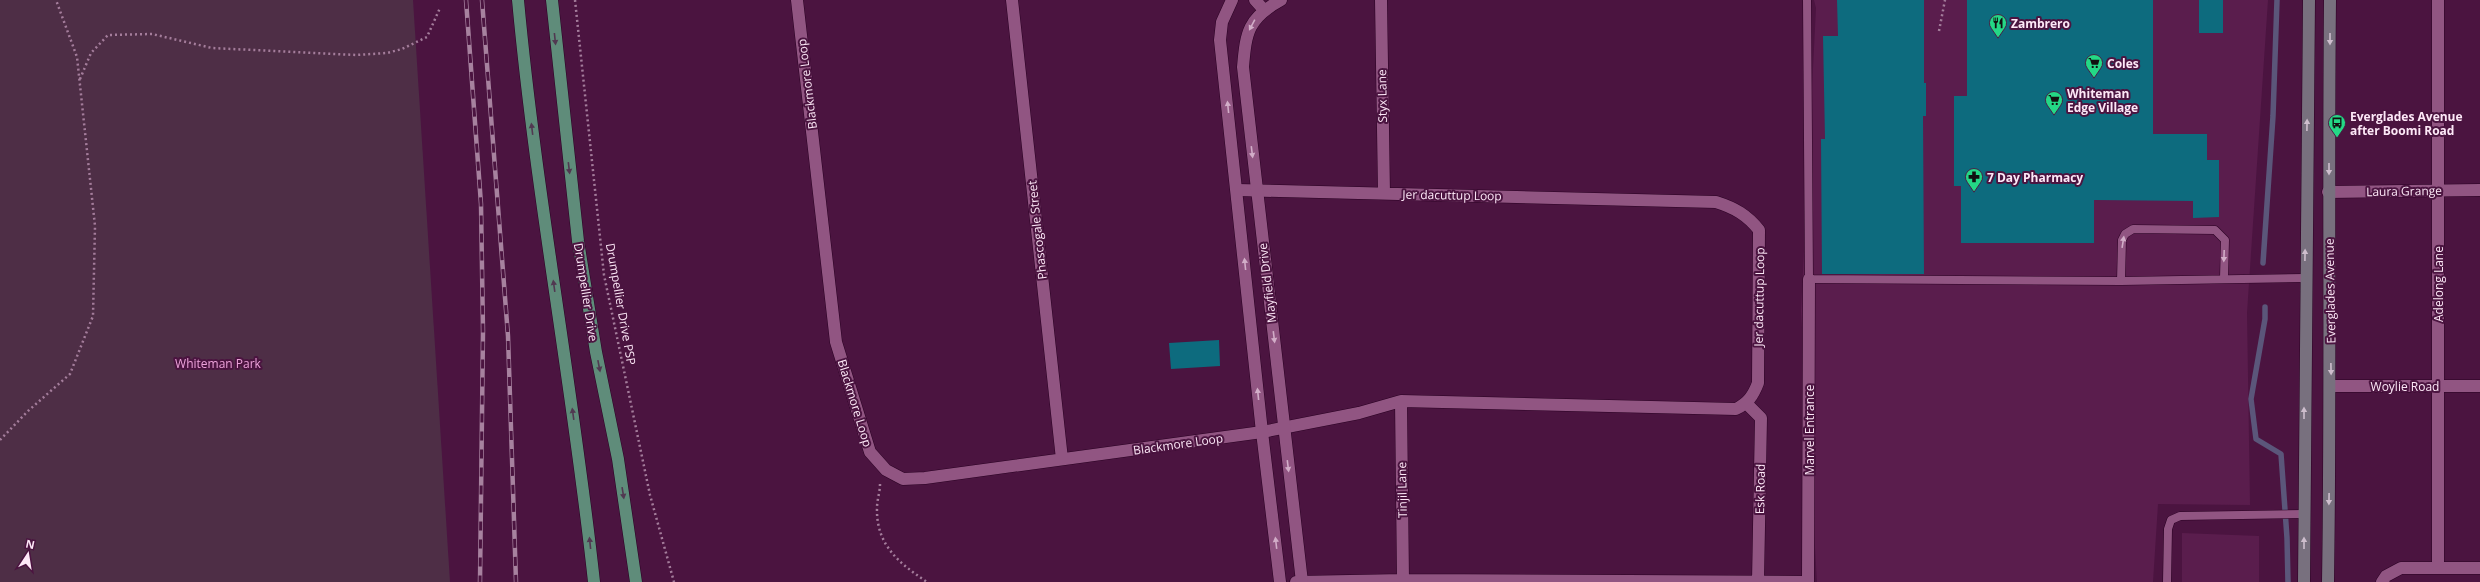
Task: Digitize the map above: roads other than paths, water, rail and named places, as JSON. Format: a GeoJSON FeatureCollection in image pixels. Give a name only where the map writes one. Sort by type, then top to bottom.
{"type":"FeatureCollection","features":[{"type":"Feature","properties":{"kind":"main road"},"geometry":{"type":"LineString","coordinates":[[518,0],[540,192],[580,467],[594,582]]}},
{"type":"Feature","properties":{"kind":"main road","name":"Drumpellier Drive"},"geometry":{"type":"LineString","coordinates":[[552,0],[578,241],[596,352],[618,459],[636,582]]}},
{"type":"Feature","properties":{"kind":"main road","name":"Everglades Avenue"},"geometry":{"type":"LineString","coordinates":[[2304,582],[2299,514],[2305,278],[2309,0]]}},
{"type":"Feature","properties":{"kind":"main road","name":"Everglades Avenue"},"geometry":{"type":"LineString","coordinates":[[2328,582],[2331,386],[2328,192],[2330,0]]}},
{"type":"Feature","properties":{"kind":"street","name":"Blackmore Loop"},"geometry":{"type":"LineString","coordinates":[[797,0],[836,342],[870,452],[886,470],[903,479],[925,478],[1262,432]]}},
{"type":"Feature","properties":{"kind":"street","name":"Phascogale Street"},"geometry":{"type":"LineString","coordinates":[[1012,0],[1062,459]]}},
{"type":"Feature","properties":{"kind":"street","name":"Mayfield Drive"},"geometry":{"type":"LineString","coordinates":[[1232,0],[1222,22],[1220,40],[1262,432],[1280,582]]}},
{"type":"Feature","properties":{"kind":"street"},"geometry":{"type":"LineString","coordinates":[[1255,0],[1264,10]]}},
{"type":"Feature","properties":{"kind":"street","name":"Mayfield Drive"},"geometry":{"type":"LineString","coordinates":[[1281,0],[1264,10],[1252,22],[1245,40],[1243,67],[1302,582]]}},
{"type":"Feature","properties":{"kind":"street","name":"Styx Lane"},"geometry":{"type":"LineString","coordinates":[[1381,0],[1384,193]]}},
{"type":"Feature","properties":{"kind":"street","name":"Adelong Lane"},"geometry":{"type":"LineString","coordinates":[[2438,0],[2438,568]]}},
{"type":"Feature","properties":{"kind":"street","name":"Jer dacuttup Loop"},"geometry":{"type":"LineString","coordinates":[[1237,190],[1716,202],[1734,207],[1748,217],[1759,230],[1760,244],[1758,384],[1754,395],[1746,404]]}},
{"type":"Feature","properties":{"kind":"street","name":"Laura Grange"},"geometry":{"type":"LineString","coordinates":[[2328,192],[2480,190]]}},
{"type":"Feature","properties":{"kind":"street","name":"Marvel Entrance"},"geometry":{"type":"LineString","coordinates":[[1808,582],[1809,279]]}},
{"type":"Feature","properties":{"kind":"street","name":"Woylie Road"},"geometry":{"type":"LineString","coordinates":[[2331,386],[2480,386]]}},
{"type":"Feature","properties":{"kind":"street"},"geometry":{"type":"LineString","coordinates":[[1262,432],[1359,412],[1401,401],[1717,410],[1736,410],[1746,404]]}},
{"type":"Feature","properties":{"kind":"street","name":"Tinjil Lane"},"geometry":{"type":"LineString","coordinates":[[1401,401],[1403,580]]}},
{"type":"Feature","properties":{"kind":"street","name":"Esk Road"},"geometry":{"type":"LineString","coordinates":[[1746,404],[1761,418],[1758,581]]}},
{"type":"Feature","properties":{"kind":"street"},"geometry":{"type":"LineString","coordinates":[[2382,582],[2386,576],[2401,568],[2480,568]]}},
{"type":"Feature","properties":{"kind":"street"},"geometry":{"type":"LineString","coordinates":[[1296,582],[1403,580],[1808,582]]}},
{"type":"Feature","properties":{"kind":"lane"},"geometry":{"type":"LineString","coordinates":[[1808,0],[1809,279],[2122,281],[2224,278],[2305,278]]}},
{"type":"Feature","properties":{"kind":"lane"},"geometry":{"type":"LineString","coordinates":[[2122,281],[2122,240],[2125,234],[2133,229],[2215,230],[2225,240],[2224,278]]}},
{"type":"Feature","properties":{"kind":"lane"},"geometry":{"type":"LineString","coordinates":[[2167,582],[2168,529],[2171,520],[2180,516],[2299,514]]}},
{"type":"Feature","properties":{"kind":"waterway"},"geometry":{"type":"LineString","coordinates":[[2263,263],[2273,116],[2277,0]]}},
{"type":"Feature","properties":{"kind":"waterway"},"geometry":{"type":"LineString","coordinates":[[2265,307],[2265,319],[2251,399],[2256,439],[2281,454],[2287,538],[2288,582]]}},
{"type":"Feature","properties":{"kind":"railway"},"geometry":{"type":"LineString","coordinates":[[466,0],[481,204],[483,331],[480,582]]}},
{"type":"Feature","properties":{"kind":"railway"},"geometry":{"type":"LineString","coordinates":[[482,0],[508,336],[516,582]]}},
{"type":"Feature","properties":{"kind":"place","name":"Zambrero"},"geometry":{"type":"Point","coordinates":[1998,38]}},
{"type":"Feature","properties":{"kind":"place","name":"Coles"},"geometry":{"type":"Point","coordinates":[2094,78]}},
{"type":"Feature","properties":{"kind":"place","name":"Whiteman Edge Village"},"geometry":{"type":"Point","coordinates":[2054,115]}},
{"type":"Feature","properties":{"kind":"place","name":"Everglades Avenue after Boomi Road"},"geometry":{"type":"Point","coordinates":[2337,138]}},
{"type":"Feature","properties":{"kind":"place","name":"7 Day Pharmacy"},"geometry":{"type":"Point","coordinates":[1974,192]}},
{"type":"Feature","properties":{"kind":"park label","name":"Whiteman Park"},"geometry":{"type":"Point","coordinates":[218,363]}}]}
